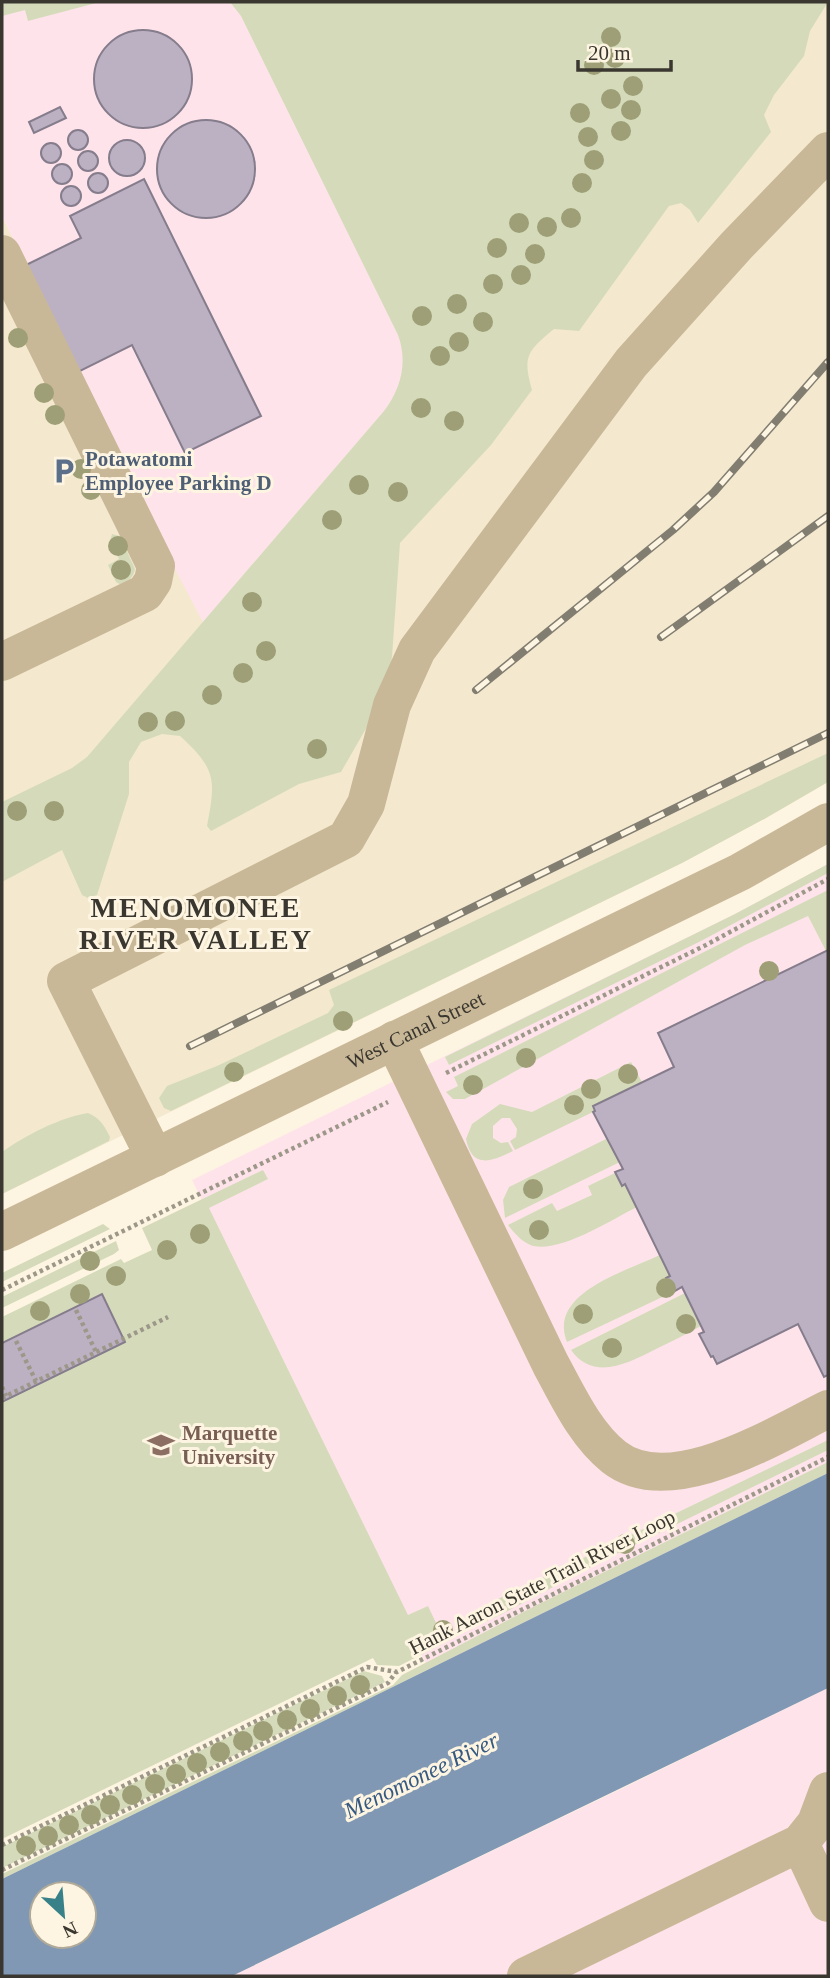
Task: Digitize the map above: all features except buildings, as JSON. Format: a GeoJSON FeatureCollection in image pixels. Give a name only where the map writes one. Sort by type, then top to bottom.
{"type":"FeatureCollection","features":[{"type":"Feature","properties":{"kind":"street"},"geometry":{"type":"LineString","coordinates":[[155,1158],[66,981],[346,838],[366,804],[392,705],[416,650],[631,363],[736,246],[828,151]]}},
{"type":"Feature","properties":{"kind":"street"},"geometry":{"type":"LineString","coordinates":[[2,254],[156,566],[153,581],[145,593],[2,662]]}},
{"type":"Feature","properties":{"kind":"street","name":"West Canal Street"},"geometry":{"type":"LineString","coordinates":[[2,1232],[740,872],[828,822]]}},
{"type":"Feature","properties":{"kind":"street"},"geometry":{"type":"LineString","coordinates":[[394,1040],[551,1365],[579,1415],[615,1458],[641,1470],[674,1472],[701,1467],[732,1456],[828,1409]]}},
{"type":"Feature","properties":{"kind":"street"},"geometry":{"type":"LineString","coordinates":[[526,1976],[800,1843],[816,1823],[828,1791]]}},
{"type":"Feature","properties":{"kind":"street"},"geometry":{"type":"LineString","coordinates":[[800,1843],[828,1903]]}},
{"type":"Feature","properties":{"kind":"path"},"geometry":{"type":"LineString","coordinates":[[76,1310],[96,1352]]}},
{"type":"Feature","properties":{"kind":"path"},"geometry":{"type":"LineString","coordinates":[[2,1387],[4,1397],[168,1317]]}},
{"type":"Feature","properties":{"kind":"path"},"geometry":{"type":"LineString","coordinates":[[16,1341],[36,1381]]}},
{"type":"Feature","properties":{"kind":"path","name":"Hank Aaron State Trail River Loop"},"geometry":{"type":"LineString","coordinates":[[2,1845],[367,1667],[397,1672],[828,1457]]}},
{"type":"Feature","properties":{"kind":"path"},"geometry":{"type":"LineString","coordinates":[[2,1870],[388,1683],[397,1672]]}},
{"type":"Feature","properties":{"kind":"shaded area"},"geometry":{"type":"Polygon","coordinates":[[[2,2],[794,2],[217,649],[2,216],[2,2]]]}},
{"type":"Feature","properties":{"kind":"shaded area"},"geometry":{"type":"Polygon","coordinates":[[[828,2],[828,782],[682,863],[2,1194],[2,216],[175,569],[828,2]]]}},
{"type":"Feature","properties":{"kind":"shaded area"},"geometry":{"type":"Polygon","coordinates":[[[828,864],[828,1473],[429,1670],[192,1180],[735,914],[828,864]]]}},
{"type":"Feature","properties":{"kind":"shaded area"},"geometry":{"type":"Polygon","coordinates":[[[828,1688],[828,1976],[232,1976],[629,1785],[828,1688]]]}},
{"type":"Feature","properties":{"kind":"green space"},"geometry":{"type":"Polygon","coordinates":[[[2,2],[100,2],[28,21],[25,10],[2,16],[2,2]]]}},
{"type":"Feature","properties":{"kind":"green space"},"geometry":{"type":"Polygon","coordinates":[[[230,2],[828,2],[810,31],[804,56],[774,95],[764,115],[771,132],[698,223],[690,210],[681,203],[669,206],[579,331],[554,329],[537,344],[528,362],[532,390],[491,445],[400,543],[387,692],[341,772],[299,784],[211,831],[207,826],[212,786],[207,767],[180,736],[162,734],[141,742],[129,762],[129,794],[97,895],[88,898],[82,895],[62,850],[2,882],[2,802],[72,768],[87,757],[384,411],[399,384],[402,355],[398,335],[241,16],[230,2]]]}},
{"type":"Feature","properties":{"kind":"green space"},"geometry":{"type":"Polygon","coordinates":[[[112,534],[120,536],[135,569],[130,579],[121,585],[116,582],[108,565],[119,559],[110,541],[112,534]]]}},
{"type":"Feature","properties":{"kind":"green space"},"geometry":{"type":"Polygon","coordinates":[[[828,753],[828,782],[682,863],[171,1111],[164,1108],[159,1098],[167,1086],[217,1066],[328,1013],[334,1005],[329,990],[828,753]]]}},
{"type":"Feature","properties":{"kind":"green space"},"geometry":{"type":"Polygon","coordinates":[[[828,864],[828,873],[701,941],[449,1065],[445,1057],[735,914],[828,864]]]}},
{"type":"Feature","properties":{"kind":"green space"},"geometry":{"type":"Polygon","coordinates":[[[828,890],[828,950],[826,951],[808,916],[745,945],[465,1099],[453,1099],[446,1092],[458,1086],[454,1077],[828,890]]]}},
{"type":"Feature","properties":{"kind":"green space"},"geometry":{"type":"Polygon","coordinates":[[[631,1062],[642,1082],[594,1106],[595,1111],[515,1150],[510,1141],[516,1137],[517,1129],[510,1118],[502,1118],[493,1126],[493,1138],[501,1143],[508,1142],[513,1151],[498,1158],[484,1160],[478,1159],[469,1149],[466,1139],[472,1124],[500,1104],[532,1112],[631,1062]]]}},
{"type":"Feature","properties":{"kind":"green space"},"geometry":{"type":"Polygon","coordinates":[[[88,1113],[104,1125],[110,1137],[109,1141],[2,1194],[2,1152],[43,1128],[88,1113]]]}},
{"type":"Feature","properties":{"kind":"green space"},"geometry":{"type":"Polygon","coordinates":[[[608,1138],[620,1162],[505,1218],[503,1200],[509,1187],[608,1138]]]}},
{"type":"Feature","properties":{"kind":"green space","name":"Marquette University"},"geometry":{"type":"Polygon","coordinates":[[[263,1170],[268,1179],[209,1208],[408,1615],[428,1606],[438,1627],[450,1622],[450,1640],[399,1666],[377,1665],[373,1658],[2,1839],[2,1317],[121,1259],[124,1263],[152,1250],[142,1228],[263,1170]]]}},
{"type":"Feature","properties":{"kind":"green space"},"geometry":{"type":"Polygon","coordinates":[[[615,1173],[621,1186],[625,1184],[637,1207],[586,1234],[545,1247],[533,1246],[522,1240],[508,1225],[552,1203],[557,1211],[592,1195],[588,1186],[615,1173]]]}},
{"type":"Feature","properties":{"kind":"green space"},"geometry":{"type":"Polygon","coordinates":[[[103,1224],[110,1229],[2,1282],[2,1273],[103,1224]]]}},
{"type":"Feature","properties":{"kind":"green space"},"geometry":{"type":"Polygon","coordinates":[[[116,1241],[119,1250],[114,1254],[2,1308],[2,1297],[116,1241]]]}},
{"type":"Feature","properties":{"kind":"green space"},"geometry":{"type":"Polygon","coordinates":[[[660,1255],[670,1276],[666,1278],[673,1292],[567,1342],[564,1325],[568,1310],[579,1297],[611,1277],[660,1255]]]}},
{"type":"Feature","properties":{"kind":"green space"},"geometry":{"type":"Polygon","coordinates":[[[685,1293],[701,1326],[667,1344],[612,1367],[590,1365],[580,1360],[571,1350],[685,1293]]]}},
{"type":"Feature","properties":{"kind":"green space"},"geometry":{"type":"Polygon","coordinates":[[[828,1440],[828,1450],[612,1556],[500,1615],[482,1623],[477,1620],[473,1611],[828,1440]]]}},
{"type":"Feature","properties":{"kind":"green space"},"geometry":{"type":"Polygon","coordinates":[[[828,1462],[828,1473],[2,1879],[2,1874],[393,1685],[402,1675],[537,1605],[828,1462]]]}},
{"type":"Feature","properties":{"kind":"green space"},"geometry":{"type":"Polygon","coordinates":[[[364,1671],[382,1676],[385,1682],[2,1868],[2,1847],[364,1671]]]}},
{"type":"Feature","properties":{"kind":"water","name":"Menomonee River"},"geometry":{"type":"Polygon","coordinates":[[[828,1473],[828,1688],[232,1976],[2,1976],[2,1879],[828,1473]]]}},
{"type":"Feature","properties":{"kind":"railway"},"geometry":{"type":"LineString","coordinates":[[476,690],[673,530],[714,492],[828,362]]}},
{"type":"Feature","properties":{"kind":"railway"},"geometry":{"type":"LineString","coordinates":[[661,637],[828,516]]}},
{"type":"Feature","properties":{"kind":"railway"},"geometry":{"type":"LineString","coordinates":[[190,1046],[828,733]]}},
{"type":"Feature","properties":{"kind":"place","name":"Potawatomi Employee Parking D"},"geometry":{"type":"Point","coordinates":[64,471]}},
{"type":"Feature","properties":{"kind":"place","name":"Marquette University"},"geometry":{"type":"Point","coordinates":[161,1445]}},
{"type":"Feature","properties":{"kind":"district","name":"MENOMONEE RIVER VALLEY"},"geometry":{"type":"Point","coordinates":[196,923]}}]}
